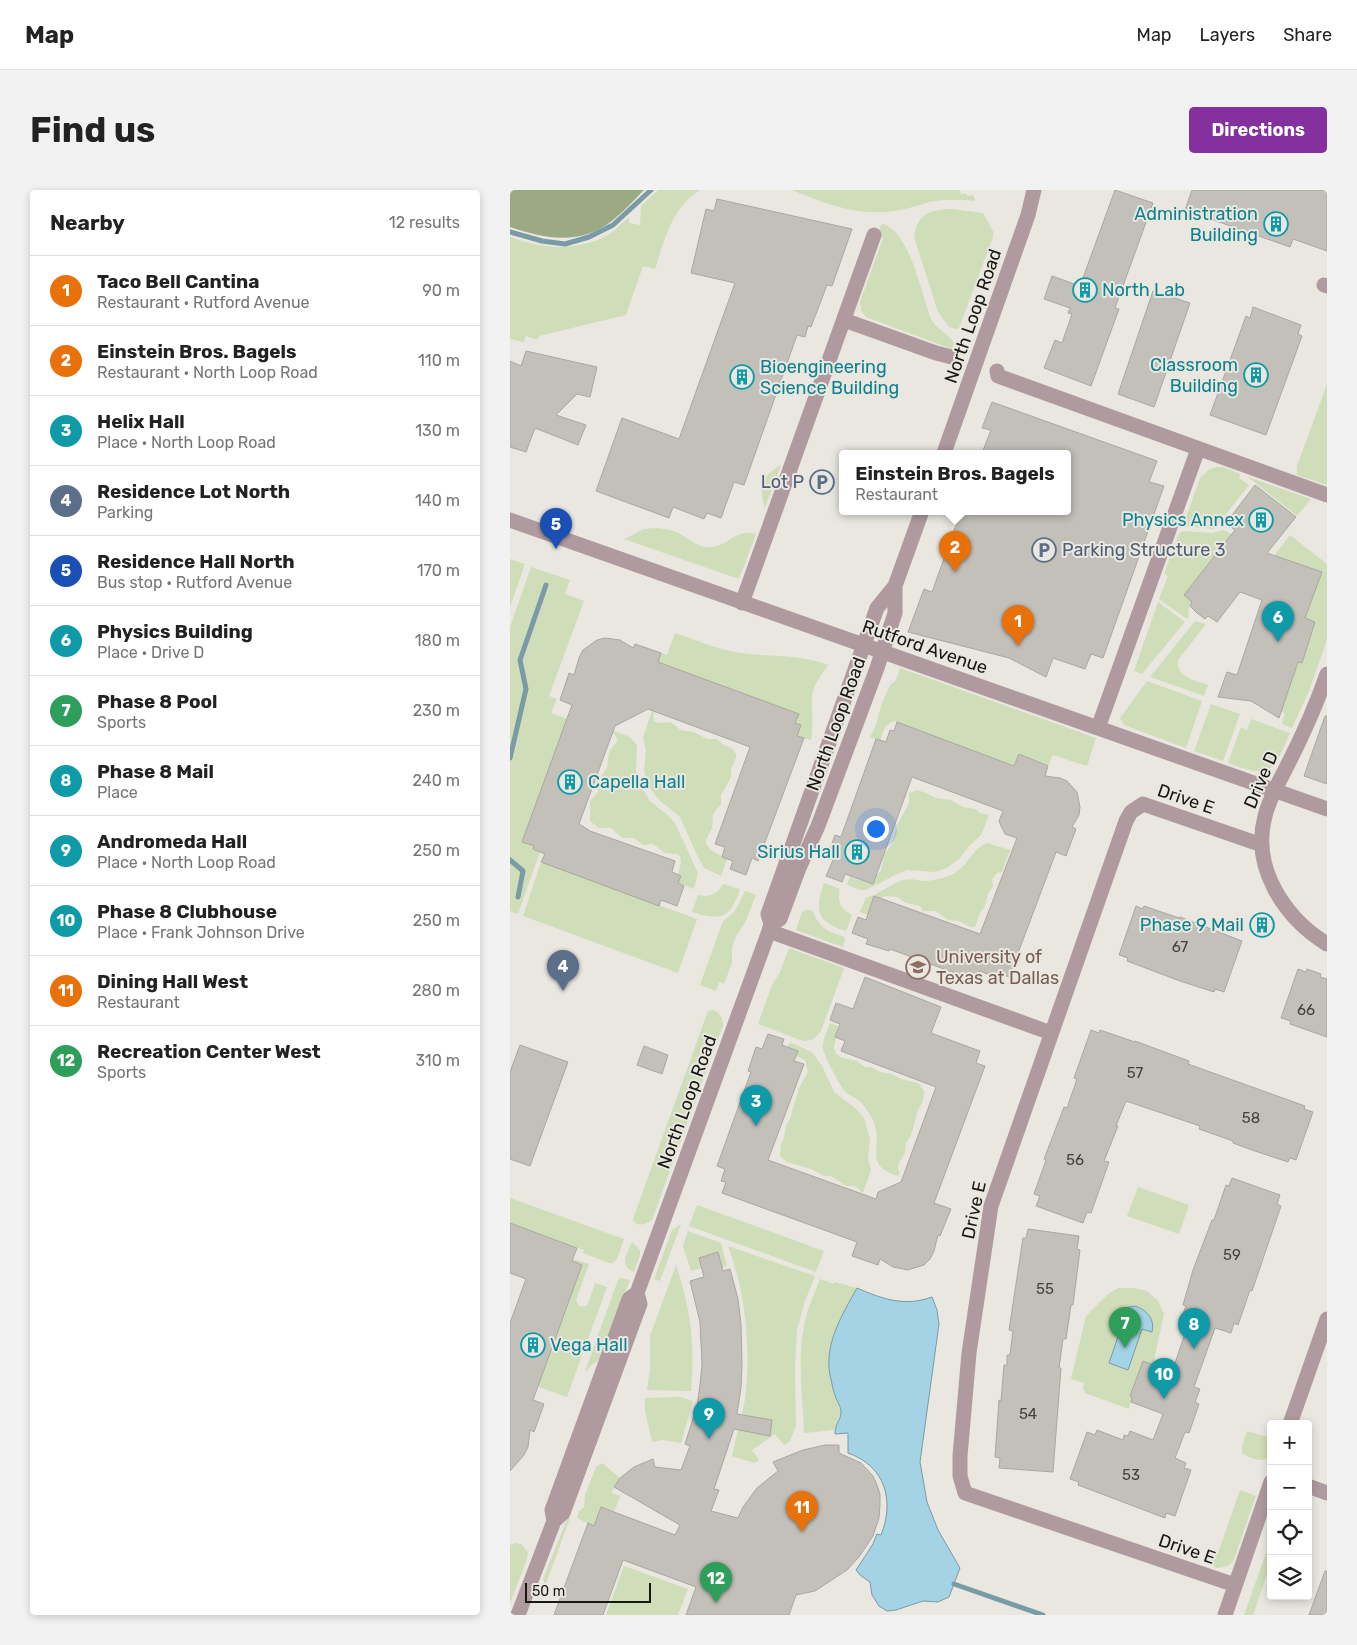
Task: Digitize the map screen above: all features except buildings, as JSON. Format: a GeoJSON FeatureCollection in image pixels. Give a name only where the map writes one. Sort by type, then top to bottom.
{"type":"FeatureCollection","features":[{"type":"Feature","properties":{"kind":"street","name":"North Loop Road"},"geometry":{"type":"LineString","coordinates":[[945,450],[1028,216],[1034,190]]}},
{"type":"Feature","properties":{"kind":"street"},"geometry":{"type":"LineString","coordinates":[[742,603],[874,235]]}},
{"type":"Feature","properties":{"kind":"street"},"geometry":{"type":"LineString","coordinates":[[844,320],[952,357]]}},
{"type":"Feature","properties":{"kind":"street"},"geometry":{"type":"LineString","coordinates":[[997,371],[998,376],[1327,495]]}},
{"type":"Feature","properties":{"kind":"street"},"geometry":{"type":"LineString","coordinates":[[1098,728],[1198,449]]}},
{"type":"Feature","properties":{"kind":"street","name":"North Loop Road"},"geometry":{"type":"LineString","coordinates":[[770,928],[768,914],[877,608],[895,586],[921,515]]}},
{"type":"Feature","properties":{"kind":"street","name":"Rutford Avenue"},"geometry":{"type":"LineString","coordinates":[[510,520],[1327,809]]}},
{"type":"Feature","properties":{"kind":"street","name":"North Loop Road"},"geometry":{"type":"LineString","coordinates":[[518,1615],[554,1521],[563,1513],[640,1304],[637,1293],[770,928],[780,918],[799,868],[818,826],[883,652],[895,614],[895,586]]}},
{"type":"Feature","properties":{"kind":"street","name":"Drive D"},"geometry":{"type":"LineString","coordinates":[[1327,674],[1315,708],[1275,790],[1265,815],[1262,845],[1266,866],[1273,887],[1281,902],[1302,926],[1327,944]]}},
{"type":"Feature","properties":{"kind":"street","name":"Drive E"},"geometry":{"type":"LineString","coordinates":[[1235,1585],[965,1493],[960,1476],[960,1456],[969,1353],[990,1212],[1000,1176],[1126,821],[1131,812],[1144,804],[1262,845]]}},
{"type":"Feature","properties":{"kind":"street"},"geometry":{"type":"LineString","coordinates":[[770,928],[1051,1033]]}},
{"type":"Feature","properties":{"kind":"street"},"geometry":{"type":"LineString","coordinates":[[1291,1420],[1327,1319]]}},
{"type":"Feature","properties":{"kind":"street"},"geometry":{"type":"LineString","coordinates":[[1312,1487],[1327,1493]]}},
{"type":"Feature","properties":{"kind":"street"},"geometry":{"type":"LineString","coordinates":[[1225,1615],[1267,1493]]}},
{"type":"Feature","properties":{"kind":"green space"},"geometry":{"type":"Polygon","coordinates":[[[510,190],[644,190],[617,217],[601,228],[588,234],[563,238],[537,235],[510,227],[510,190]]]}},
{"type":"Feature","properties":{"kind":"green space"},"geometry":{"type":"Polygon","coordinates":[[[658,190],[700,190],[690,197],[676,215],[666,235],[655,269],[643,266],[626,315],[539,336],[537,340],[526,336],[524,342],[510,339],[510,237],[547,246],[559,247],[584,244],[608,235],[629,217],[629,223],[640,225],[641,206],[658,190]]]}},
{"type":"Feature","properties":{"kind":"green space"},"geometry":{"type":"Polygon","coordinates":[[[792,190],[960,190],[961,195],[964,193],[969,196],[973,195],[975,199],[974,201],[932,201],[901,210],[873,212],[838,207],[792,190]]]}},
{"type":"Feature","properties":{"kind":"green space"},"geometry":{"type":"Polygon","coordinates":[[[951,209],[983,213],[993,231],[993,237],[959,328],[955,329],[949,327],[938,312],[914,237],[918,223],[926,214],[936,210],[951,209]]]}},
{"type":"Feature","properties":{"kind":"green space"},"geometry":{"type":"Polygon","coordinates":[[[884,224],[894,231],[909,253],[932,321],[952,340],[954,343],[952,349],[866,317],[861,310],[860,302],[883,238],[877,236],[881,225],[884,224]]]}},
{"type":"Feature","properties":{"kind":"green space"},"geometry":{"type":"Polygon","coordinates":[[[1327,384],[1327,485],[1297,475],[1297,466],[1327,384]]]}},
{"type":"Feature","properties":{"kind":"green space"},"geometry":{"type":"Polygon","coordinates":[[[781,465],[765,508],[762,495],[763,483],[770,473],[781,465]]]}},
{"type":"Feature","properties":{"kind":"green space"},"geometry":{"type":"Polygon","coordinates":[[[1223,467],[1240,474],[1239,478],[1249,485],[1214,529],[1183,526],[1200,478],[1210,469],[1223,467]]]}},
{"type":"Feature","properties":{"kind":"green space"},"geometry":{"type":"Polygon","coordinates":[[[1248,477],[1311,499],[1297,516],[1248,477]]]}},
{"type":"Feature","properties":{"kind":"green space"},"geometry":{"type":"Polygon","coordinates":[[[657,528],[675,532],[699,545],[707,547],[718,546],[737,535],[756,534],[739,579],[624,539],[644,529],[657,528]]]}},
{"type":"Feature","properties":{"kind":"green space"},"geometry":{"type":"Polygon","coordinates":[[[1223,530],[1230,533],[1258,555],[1228,539],[1184,595],[1192,602],[1188,610],[1189,617],[1187,619],[1159,599],[1168,576],[1164,574],[1179,533],[1183,531],[1212,533],[1223,530]]]}},
{"type":"Feature","properties":{"kind":"green space"},"geometry":{"type":"Polygon","coordinates":[[[1290,535],[1327,564],[1327,640],[1309,691],[1292,728],[1282,724],[1285,713],[1281,712],[1298,662],[1302,662],[1315,622],[1305,618],[1322,572],[1274,556],[1290,535]]]}},
{"type":"Feature","properties":{"kind":"green space"},"geometry":{"type":"Polygon","coordinates":[[[510,559],[525,564],[510,607],[510,559]]]}},
{"type":"Feature","properties":{"kind":"green space"},"geometry":{"type":"Polygon","coordinates":[[[531,567],[570,580],[565,594],[584,601],[549,696],[557,699],[551,713],[573,721],[523,842],[534,846],[540,852],[518,914],[510,911],[510,627],[531,567]]]}},
{"type":"Feature","properties":{"kind":"green space"},"geometry":{"type":"Polygon","coordinates":[[[1158,602],[1185,622],[1142,674],[1134,671],[1158,602]]]}},
{"type":"Feature","properties":{"kind":"green space"},"geometry":{"type":"Polygon","coordinates":[[[1195,621],[1206,624],[1178,660],[1178,666],[1187,677],[1208,685],[1204,696],[1150,677],[1195,621]]]}},
{"type":"Feature","properties":{"kind":"green space"},"geometry":{"type":"Polygon","coordinates":[[[675,633],[739,653],[795,657],[828,665],[813,692],[811,740],[797,736],[795,723],[798,714],[679,670],[655,668],[661,653],[667,655],[675,633]]]}},
{"type":"Feature","properties":{"kind":"green space"},"geometry":{"type":"Polygon","coordinates":[[[900,668],[1096,738],[1087,766],[1053,755],[1048,766],[1019,754],[1014,766],[894,721],[885,728],[880,741],[870,737],[876,725],[882,703],[890,685],[896,680],[900,668]]]}},
{"type":"Feature","properties":{"kind":"green space"},"geometry":{"type":"Polygon","coordinates":[[[1147,681],[1202,701],[1186,748],[1124,725],[1120,718],[1147,681]]]}},
{"type":"Feature","properties":{"kind":"green space"},"geometry":{"type":"Polygon","coordinates":[[[1211,704],[1240,714],[1223,761],[1194,751],[1211,704]]]}},
{"type":"Feature","properties":{"kind":"green space"},"geometry":{"type":"Polygon","coordinates":[[[652,711],[654,712],[653,718],[655,722],[670,723],[680,730],[694,732],[707,739],[716,739],[732,748],[736,754],[731,777],[721,795],[721,804],[713,814],[712,828],[706,840],[706,844],[711,850],[727,859],[721,876],[704,868],[680,817],[658,799],[649,787],[644,771],[646,751],[643,737],[652,711]]]}},
{"type":"Feature","properties":{"kind":"green space"},"geometry":{"type":"Polygon","coordinates":[[[1251,719],[1290,733],[1274,764],[1269,769],[1262,771],[1254,771],[1228,763],[1241,727],[1247,730],[1251,719]]]}},
{"type":"Feature","properties":{"kind":"green space"},"geometry":{"type":"Polygon","coordinates":[[[611,730],[630,737],[637,745],[636,770],[639,783],[650,801],[670,817],[676,825],[698,873],[694,889],[678,883],[681,876],[678,874],[681,862],[680,856],[677,854],[665,853],[653,844],[643,845],[634,838],[622,838],[611,828],[599,828],[590,821],[590,801],[598,792],[600,778],[607,768],[609,752],[618,740],[610,732],[611,730]]]}},
{"type":"Feature","properties":{"kind":"green space"},"geometry":{"type":"Polygon","coordinates":[[[917,790],[936,798],[951,800],[963,807],[975,809],[980,813],[989,815],[981,835],[959,859],[947,868],[935,872],[907,870],[865,890],[847,885],[850,877],[859,880],[862,878],[873,878],[881,871],[884,855],[892,844],[898,824],[909,803],[909,793],[917,790]]]}},
{"type":"Feature","properties":{"kind":"green space"},"geometry":{"type":"Polygon","coordinates":[[[987,843],[1010,850],[1002,872],[997,873],[992,879],[993,886],[975,927],[970,927],[959,921],[948,920],[936,911],[923,911],[920,906],[906,903],[897,897],[886,896],[880,898],[871,906],[868,915],[860,912],[866,898],[899,881],[909,879],[931,880],[953,874],[963,867],[977,849],[987,843]]]}},
{"type":"Feature","properties":{"kind":"green space"},"geometry":{"type":"Polygon","coordinates":[[[567,859],[568,872],[697,919],[678,973],[523,916],[541,862],[563,870],[567,859]]]}},
{"type":"Feature","properties":{"kind":"green space"},"geometry":{"type":"Polygon","coordinates":[[[824,883],[840,889],[840,904],[852,915],[846,931],[829,924],[820,914],[819,901],[824,883]]]}},
{"type":"Feature","properties":{"kind":"green space"},"geometry":{"type":"Polygon","coordinates":[[[723,884],[740,889],[728,912],[717,917],[692,912],[698,895],[706,896],[713,894],[723,884]]]}},
{"type":"Feature","properties":{"kind":"green space"},"geometry":{"type":"Polygon","coordinates":[[[745,891],[756,895],[745,923],[736,936],[732,948],[732,963],[724,984],[719,982],[716,991],[700,985],[723,921],[734,911],[745,891]]]}},
{"type":"Feature","properties":{"kind":"green space"},"geometry":{"type":"Polygon","coordinates":[[[812,910],[818,921],[825,928],[845,937],[843,947],[796,930],[802,912],[812,910]]]}},
{"type":"Feature","properties":{"kind":"green space"},"geometry":{"type":"Polygon","coordinates":[[[789,948],[844,968],[821,1031],[811,1040],[803,1041],[758,1024],[772,985],[780,972],[789,948]]]}},
{"type":"Feature","properties":{"kind":"green space"},"geometry":{"type":"Polygon","coordinates":[[[713,1010],[721,1016],[723,1025],[652,1220],[645,1224],[638,1224],[633,1219],[708,1011],[713,1010]]]}},
{"type":"Feature","properties":{"kind":"green space"},"geometry":{"type":"Polygon","coordinates":[[[830,1023],[838,1026],[834,1048],[836,1054],[840,1057],[857,1061],[865,1067],[871,1067],[880,1072],[892,1074],[901,1079],[918,1083],[924,1091],[923,1101],[918,1110],[911,1135],[906,1143],[905,1153],[899,1163],[898,1169],[900,1172],[898,1176],[880,1166],[876,1154],[877,1139],[873,1120],[861,1103],[842,1088],[826,1057],[823,1043],[830,1023]]]}},
{"type":"Feature","properties":{"kind":"green space"},"geometry":{"type":"Polygon","coordinates":[[[790,1042],[812,1052],[822,1066],[834,1092],[855,1108],[864,1118],[870,1140],[868,1158],[871,1170],[863,1193],[855,1186],[846,1186],[831,1176],[824,1176],[811,1169],[787,1162],[780,1156],[786,1125],[790,1119],[799,1088],[808,1072],[805,1060],[796,1056],[797,1051],[788,1047],[790,1042]]]}},
{"type":"Feature","properties":{"kind":"green space"},"geometry":{"type":"Polygon","coordinates":[[[1138,1187],[1189,1205],[1179,1234],[1127,1216],[1138,1187]]]}},
{"type":"Feature","properties":{"kind":"green space"},"geometry":{"type":"Polygon","coordinates":[[[510,1198],[624,1239],[617,1259],[613,1263],[609,1263],[583,1253],[584,1250],[541,1234],[537,1244],[533,1243],[537,1233],[510,1223],[510,1198]]]}},
{"type":"Feature","properties":{"kind":"green space"},"geometry":{"type":"Polygon","coordinates":[[[697,1205],[824,1251],[816,1272],[689,1226],[697,1205]]]}},
{"type":"Feature","properties":{"kind":"green space"},"geometry":{"type":"Polygon","coordinates":[[[681,1224],[660,1281],[654,1279],[672,1230],[681,1224]]]}},
{"type":"Feature","properties":{"kind":"green space"},"geometry":{"type":"Polygon","coordinates":[[[688,1231],[721,1243],[727,1266],[722,1267],[717,1252],[700,1258],[702,1268],[691,1271],[683,1246],[688,1231]]]}},
{"type":"Feature","properties":{"kind":"green space"},"geometry":{"type":"Polygon","coordinates":[[[632,1242],[640,1250],[634,1272],[625,1263],[626,1255],[632,1242]]]}},
{"type":"Feature","properties":{"kind":"green space"},"geometry":{"type":"Polygon","coordinates":[[[728,1246],[815,1276],[805,1301],[797,1330],[795,1368],[796,1426],[790,1441],[784,1445],[775,1434],[752,1450],[759,1460],[755,1463],[732,1456],[745,1399],[747,1341],[743,1302],[728,1246]]]}},
{"type":"Feature","properties":{"kind":"green space"},"geometry":{"type":"Polygon","coordinates":[[[573,1259],[589,1264],[576,1300],[579,1306],[586,1306],[588,1304],[595,1283],[607,1287],[567,1397],[533,1385],[550,1353],[582,1265],[572,1261],[573,1259]]]}},
{"type":"Feature","properties":{"kind":"green space"},"geometry":{"type":"Polygon","coordinates":[[[676,1265],[691,1327],[691,1391],[647,1390],[650,1369],[650,1336],[676,1265]]]}},
{"type":"Feature","properties":{"kind":"green space"},"geometry":{"type":"Polygon","coordinates":[[[621,1278],[630,1280],[601,1358],[585,1371],[618,1280],[621,1278]]]}},
{"type":"Feature","properties":{"kind":"green space"},"geometry":{"type":"Polygon","coordinates":[[[820,1279],[834,1284],[835,1282],[857,1288],[836,1330],[830,1352],[831,1380],[841,1412],[834,1430],[804,1433],[801,1366],[802,1339],[807,1314],[820,1279]]]}},
{"type":"Feature","properties":{"kind":"green space"},"geometry":{"type":"Polygon","coordinates":[[[1118,1288],[1133,1288],[1147,1291],[1158,1301],[1164,1314],[1153,1365],[1143,1362],[1130,1396],[1132,1397],[1129,1409],[1085,1393],[1084,1383],[1071,1379],[1086,1316],[1108,1294],[1118,1288]]]}},
{"type":"Feature","properties":{"kind":"green space"},"geometry":{"type":"Polygon","coordinates":[[[680,1397],[693,1401],[681,1443],[662,1440],[652,1442],[645,1411],[645,1398],[680,1397]]]}},
{"type":"Feature","properties":{"kind":"green space"},"geometry":{"type":"Polygon","coordinates":[[[1247,1431],[1267,1437],[1267,1457],[1263,1460],[1254,1459],[1242,1453],[1242,1446],[1247,1431]]]}},
{"type":"Feature","properties":{"kind":"green space"},"geometry":{"type":"Polygon","coordinates":[[[602,1463],[620,1478],[611,1493],[620,1496],[614,1512],[601,1507],[594,1526],[577,1518],[579,1511],[584,1507],[585,1495],[596,1467],[602,1463]]]}},
{"type":"Feature","properties":{"kind":"green space"},"geometry":{"type":"Polygon","coordinates":[[[1240,1490],[1256,1496],[1234,1559],[1229,1565],[1217,1568],[1207,1561],[1206,1549],[1218,1553],[1240,1490]]]}},
{"type":"Feature","properties":{"kind":"green space"},"geometry":{"type":"Polygon","coordinates":[[[568,1517],[570,1518],[543,1592],[541,1592],[543,1579],[568,1517]]]}},
{"type":"Feature","properties":{"kind":"green space"},"geometry":{"type":"Polygon","coordinates":[[[521,1544],[528,1552],[510,1603],[510,1545],[521,1544]]]}},
{"type":"Feature","properties":{"kind":"green space"},"geometry":{"type":"Polygon","coordinates":[[[1267,1550],[1267,1575],[1253,1615],[1244,1615],[1267,1550]]]}},
{"type":"Feature","properties":{"kind":"green space"},"geometry":{"type":"Polygon","coordinates":[[[624,1566],[688,1589],[678,1615],[606,1615],[624,1566]]]}},
{"type":"Feature","properties":{"kind":"water"},"geometry":{"type":"Polygon","coordinates":[[[857,1288],[894,1300],[912,1301],[932,1297],[937,1310],[939,1324],[920,1462],[927,1502],[938,1530],[960,1568],[949,1597],[938,1602],[923,1601],[887,1611],[879,1606],[872,1595],[870,1582],[856,1570],[873,1544],[877,1534],[881,1535],[887,1509],[884,1486],[871,1466],[848,1453],[848,1433],[835,1434],[841,1412],[830,1375],[830,1352],[836,1330],[857,1288]]]}},
{"type":"Feature","properties":{"kind":"water"},"geometry":{"type":"Polygon","coordinates":[[[1135,1306],[1149,1316],[1153,1327],[1152,1332],[1142,1329],[1128,1370],[1109,1363],[1123,1322],[1114,1319],[1124,1308],[1135,1306]]]}},
{"type":"Feature","properties":{"kind":"waterway"},"geometry":{"type":"LineString","coordinates":[[510,232],[542,241],[565,244],[589,237],[613,225],[651,190]]}},
{"type":"Feature","properties":{"kind":"waterway"},"geometry":{"type":"LineString","coordinates":[[510,758],[526,689],[520,660],[546,585]]}},
{"type":"Feature","properties":{"kind":"waterway"},"geometry":{"type":"LineString","coordinates":[[510,860],[523,871],[518,897]]}},
{"type":"Feature","properties":{"kind":"waterway"},"geometry":{"type":"LineString","coordinates":[[954,1584],[1043,1615]]}},
{"type":"Feature","properties":{"kind":"place","name":"Administration Building"},"geometry":{"type":"Point","coordinates":[1276,224]}},
{"type":"Feature","properties":{"kind":"place","name":"North Lab"},"geometry":{"type":"Point","coordinates":[1085,290]}},
{"type":"Feature","properties":{"kind":"place","name":"Classroom Building"},"geometry":{"type":"Point","coordinates":[1256,375]}},
{"type":"Feature","properties":{"kind":"place","name":"Bioengineering Science Building"},"geometry":{"type":"Point","coordinates":[742,377]}},
{"type":"Feature","properties":{"kind":"place","name":"Lot P"},"geometry":{"type":"Point","coordinates":[822,482]}},
{"type":"Feature","properties":{"kind":"place","name":"Physics Annex"},"geometry":{"type":"Point","coordinates":[1261,520]}},
{"type":"Feature","properties":{"kind":"place","name":"Residence Hall North"},"geometry":{"type":"Point","coordinates":[556,549]}},
{"type":"Feature","properties":{"kind":"place","name":"Parking Structure 3"},"geometry":{"type":"Point","coordinates":[1044,550]}},
{"type":"Feature","properties":{"kind":"place","name":"Einstein Bros. Bagels"},"geometry":{"type":"Point","coordinates":[955,572]}},
{"type":"Feature","properties":{"kind":"place","name":"Physics Building"},"geometry":{"type":"Point","coordinates":[1278,642]}},
{"type":"Feature","properties":{"kind":"place","name":"Taco Bell Cantina"},"geometry":{"type":"Point","coordinates":[1018,646]}},
{"type":"Feature","properties":{"kind":"place","name":"Capella Hall"},"geometry":{"type":"Point","coordinates":[570,782]}},
{"type":"Feature","properties":{"kind":"place","name":"Sirius Hall"},"geometry":{"type":"Point","coordinates":[857,852]}},
{"type":"Feature","properties":{"kind":"place","name":"Phase 9 Mail"},"geometry":{"type":"Point","coordinates":[1262,925]}},
{"type":"Feature","properties":{"kind":"place","name":"University of Texas at Dallas"},"geometry":{"type":"Point","coordinates":[918,967]}},
{"type":"Feature","properties":{"kind":"place","name":"Residence Lot North"},"geometry":{"type":"Point","coordinates":[563,991]}},
{"type":"Feature","properties":{"kind":"place","name":"Helix Hall"},"geometry":{"type":"Point","coordinates":[756,1126]}},
{"type":"Feature","properties":{"kind":"place","name":"Vega Hall"},"geometry":{"type":"Point","coordinates":[533,1345]}},
{"type":"Feature","properties":{"kind":"place","name":"Phase 8 Pool"},"geometry":{"type":"Point","coordinates":[1125,1348]}},
{"type":"Feature","properties":{"kind":"place","name":"Phase 8 Mail"},"geometry":{"type":"Point","coordinates":[1194,1349]}},
{"type":"Feature","properties":{"kind":"place","name":"Phase 8 Clubhouse"},"geometry":{"type":"Point","coordinates":[1164,1399]}},
{"type":"Feature","properties":{"kind":"place","name":"Andromeda Hall"},"geometry":{"type":"Point","coordinates":[709,1439]}},
{"type":"Feature","properties":{"kind":"place","name":"Dining Hall West"},"geometry":{"type":"Point","coordinates":[802,1532]}},
{"type":"Feature","properties":{"kind":"place","name":"Recreation Center West"},"geometry":{"type":"Point","coordinates":[716,1603]}}]}
